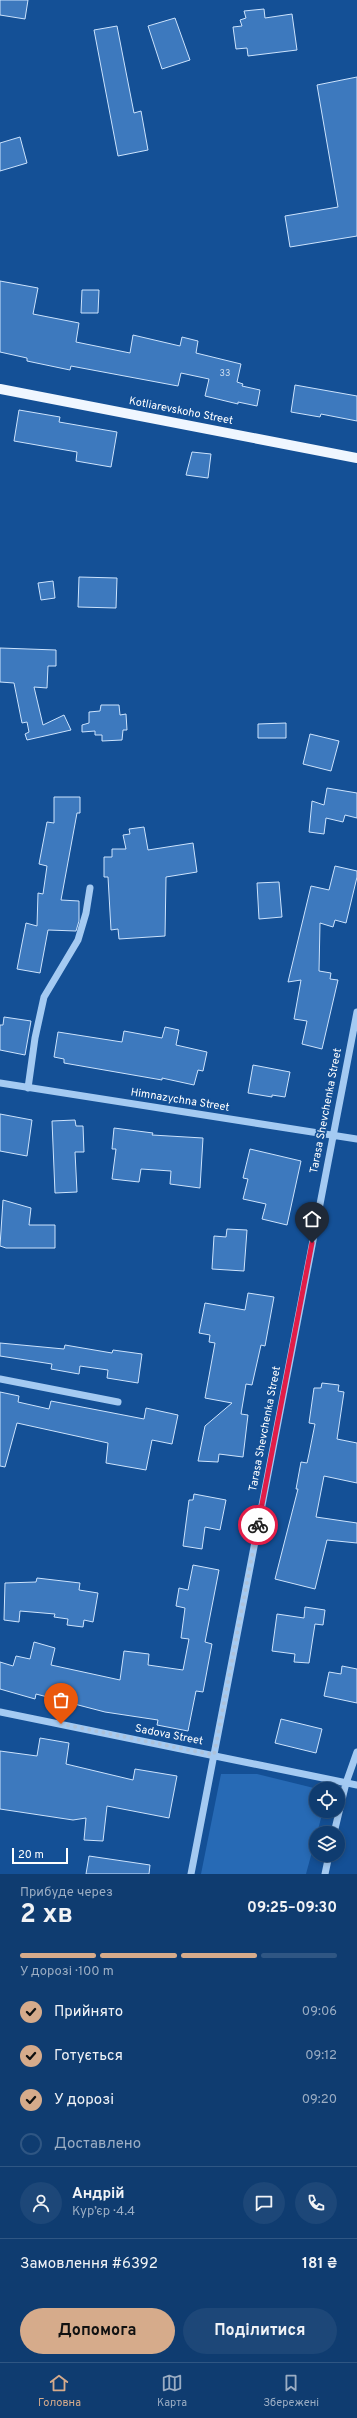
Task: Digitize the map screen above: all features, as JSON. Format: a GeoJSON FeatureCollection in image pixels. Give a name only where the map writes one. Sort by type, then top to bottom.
{"type":"FeatureCollection","features":[{"type":"Feature","properties":{"kind":"main road","name":"Kotliarevskoho Street"},"geometry":{"type":"LineString","coordinates":[[0,388],[357,458]]}},
{"type":"Feature","properties":{"kind":"street"},"geometry":{"type":"LineString","coordinates":[[28,1088],[35,1038],[44,997],[78,940],[86,913],[90,888]]}},
{"type":"Feature","properties":{"kind":"street","name":"Tarasa Shevchenka Street"},"geometry":{"type":"LineString","coordinates":[[191,1874],[357,1012]]}},
{"type":"Feature","properties":{"kind":"street","name":"Himnazychna Street"},"geometry":{"type":"LineString","coordinates":[[0,1083],[333,1134],[357,1139]]}},
{"type":"Feature","properties":{"kind":"street"},"geometry":{"type":"LineString","coordinates":[[0,1379],[118,1402]]}},
{"type":"Feature","properties":{"kind":"street","name":"Sadova Street"},"geometry":{"type":"LineString","coordinates":[[0,1712],[357,1785]]}},
{"type":"Feature","properties":{"kind":"street"},"geometry":{"type":"LineString","coordinates":[[336,1826],[346,1783],[357,1752]]}},
{"type":"Feature","properties":{"kind":"street"},"geometry":{"type":"LineString","coordinates":[[324,1874],[327,1862]]}},
{"type":"Feature","properties":{"kind":"shaded area"},"geometry":{"type":"Polygon","coordinates":[[[221,1774],[257,1774],[309,1787],[309,1818],[321,1818],[319,1826],[309,1826],[309,1862],[306,1874],[201,1874],[221,1774]]]}},
{"type":"Feature","properties":{"kind":"building"},"geometry":{"type":"Polygon","coordinates":[[[0,0],[28,0],[25,19],[0,15],[0,0]]]}},
{"type":"Feature","properties":{"kind":"building"},"geometry":{"type":"Polygon","coordinates":[[[264,9],[265,18],[292,14],[297,50],[248,56],[247,48],[236,49],[233,27],[242,26],[240,20],[246,18],[244,11],[264,9]]]}},
{"type":"Feature","properties":{"kind":"building"},"geometry":{"type":"Polygon","coordinates":[[[175,18],[190,60],[162,69],[148,26],[175,18]]]}},
{"type":"Feature","properties":{"kind":"building"},"geometry":{"type":"Polygon","coordinates":[[[117,26],[134,113],[141,111],[148,150],[118,156],[94,30],[117,26]]]}},
{"type":"Feature","properties":{"kind":"building"},"geometry":{"type":"Polygon","coordinates":[[[357,77],[357,236],[290,247],[285,216],[338,207],[317,85],[357,77]]]}},
{"type":"Feature","properties":{"kind":"building"},"geometry":{"type":"Polygon","coordinates":[[[20,137],[27,163],[0,171],[0,143],[20,137]]]}},
{"type":"Feature","properties":{"kind":"building"},"geometry":{"type":"Polygon","coordinates":[[[0,281],[38,288],[33,314],[79,323],[76,342],[130,353],[133,335],[180,346],[182,337],[198,341],[196,353],[241,364],[237,382],[243,384],[242,386],[260,390],[257,406],[238,402],[238,404],[205,396],[209,379],[181,373],[178,386],[71,366],[70,370],[27,361],[27,358],[0,352],[0,281]]]}},
{"type":"Feature","properties":{"kind":"building"},"geometry":{"type":"Polygon","coordinates":[[[82,290],[99,290],[98,313],[81,313],[82,290]]]}},
{"type":"Feature","properties":{"kind":"building"},"geometry":{"type":"Polygon","coordinates":[[[295,385],[357,396],[357,421],[321,414],[320,417],[291,412],[295,385]]]}},
{"type":"Feature","properties":{"kind":"building"},"geometry":{"type":"Polygon","coordinates":[[[19,410],[60,417],[59,422],[117,432],[111,467],[76,461],[77,452],[14,441],[19,410]]]}},
{"type":"Feature","properties":{"kind":"building"},"geometry":{"type":"Polygon","coordinates":[[[192,452],[211,454],[208,478],[186,475],[192,452]]]}},
{"type":"Feature","properties":{"kind":"building"},"geometry":{"type":"Polygon","coordinates":[[[79,577],[117,578],[116,608],[78,607],[79,577]]]}},
{"type":"Feature","properties":{"kind":"building"},"geometry":{"type":"Polygon","coordinates":[[[53,581],[55,598],[41,600],[38,583],[53,581]]]}},
{"type":"Feature","properties":{"kind":"building"},"geometry":{"type":"Polygon","coordinates":[[[0,648],[56,650],[56,666],[48,666],[47,688],[34,687],[43,725],[64,715],[71,730],[27,740],[25,734],[29,732],[27,722],[22,723],[14,683],[0,682],[0,648]]]}},
{"type":"Feature","properties":{"kind":"building"},"geometry":{"type":"Polygon","coordinates":[[[101,705],[119,705],[120,715],[126,714],[127,730],[123,730],[122,740],[102,741],[102,735],[95,735],[95,731],[82,732],[82,725],[89,723],[89,712],[100,711],[101,705]]]}},
{"type":"Feature","properties":{"kind":"building"},"geometry":{"type":"Polygon","coordinates":[[[286,723],[286,738],[258,738],[258,724],[286,723]]]}},
{"type":"Feature","properties":{"kind":"building"},"geometry":{"type":"Polygon","coordinates":[[[310,734],[339,741],[331,771],[303,764],[310,734]]]}},
{"type":"Feature","properties":{"kind":"building"},"geometry":{"type":"Polygon","coordinates":[[[327,788],[357,793],[357,818],[345,815],[343,822],[326,818],[324,834],[309,832],[312,801],[324,805],[327,788]]]}},
{"type":"Feature","properties":{"kind":"building"},"geometry":{"type":"Polygon","coordinates":[[[54,797],[80,797],[80,813],[77,813],[61,900],[79,901],[79,921],[76,931],[48,930],[40,973],[17,969],[26,923],[37,926],[38,893],[43,894],[47,866],[39,864],[47,822],[54,823],[54,797]]]}},
{"type":"Feature","properties":{"kind":"building"},"geometry":{"type":"Polygon","coordinates":[[[144,827],[148,850],[193,843],[197,872],[166,877],[165,936],[119,939],[118,929],[111,930],[108,877],[104,877],[104,857],[112,857],[112,849],[126,849],[123,835],[130,834],[129,829],[144,827]]]}},
{"type":"Feature","properties":{"kind":"building"},"geometry":{"type":"Polygon","coordinates":[[[335,866],[357,871],[357,877],[346,923],[335,920],[333,927],[320,923],[319,971],[331,973],[330,979],[338,980],[322,1049],[302,1044],[307,1021],[294,1019],[301,980],[288,982],[311,886],[329,890],[335,866]]]}},
{"type":"Feature","properties":{"kind":"building"},"geometry":{"type":"Polygon","coordinates":[[[279,882],[282,917],[259,919],[257,883],[279,882]]]}},
{"type":"Feature","properties":{"kind":"building"},"geometry":{"type":"Polygon","coordinates":[[[4,1017],[31,1021],[25,1055],[0,1050],[0,1025],[3,1025],[4,1017]]]}},
{"type":"Feature","properties":{"kind":"building"},"geometry":{"type":"Polygon","coordinates":[[[165,1027],[179,1030],[176,1045],[207,1052],[203,1071],[198,1070],[194,1085],[162,1078],[162,1080],[64,1063],[64,1059],[54,1057],[58,1032],[122,1042],[124,1031],[162,1038],[165,1027]]]}},
{"type":"Feature","properties":{"kind":"building"},"geometry":{"type":"Polygon","coordinates":[[[253,1065],[290,1072],[285,1097],[272,1095],[272,1097],[248,1093],[253,1065]]]}},
{"type":"Feature","properties":{"kind":"building"},"geometry":{"type":"Polygon","coordinates":[[[0,1114],[32,1120],[27,1156],[0,1151],[0,1114]]]}},
{"type":"Feature","properties":{"kind":"building"},"geometry":{"type":"Polygon","coordinates":[[[75,1120],[76,1126],[83,1126],[84,1152],[75,1152],[77,1192],[55,1193],[52,1121],[75,1120]]]}},
{"type":"Feature","properties":{"kind":"building"},"geometry":{"type":"Polygon","coordinates":[[[114,1128],[153,1133],[152,1135],[203,1138],[200,1188],[170,1184],[171,1171],[141,1169],[139,1182],[112,1179],[116,1149],[112,1149],[114,1128]]]}},
{"type":"Feature","properties":{"kind":"building"},"geometry":{"type":"Polygon","coordinates":[[[250,1149],[301,1161],[287,1225],[262,1219],[266,1204],[243,1199],[248,1179],[243,1178],[250,1149]]]}},
{"type":"Feature","properties":{"kind":"building"},"geometry":{"type":"Polygon","coordinates":[[[3,1200],[31,1208],[29,1225],[55,1225],[55,1248],[6,1248],[0,1246],[3,1200]]]}},
{"type":"Feature","properties":{"kind":"building"},"geometry":{"type":"Polygon","coordinates":[[[227,1229],[247,1230],[244,1271],[212,1269],[214,1236],[226,1237],[227,1229]]]}},
{"type":"Feature","properties":{"kind":"building"},"geometry":{"type":"Polygon","coordinates":[[[248,1293],[274,1297],[265,1346],[261,1345],[252,1385],[246,1384],[241,1414],[248,1415],[243,1457],[219,1454],[218,1462],[198,1461],[205,1426],[232,1403],[205,1398],[215,1343],[209,1342],[210,1335],[199,1333],[205,1303],[245,1310],[248,1293]]]}},
{"type":"Feature","properties":{"kind":"building"},"geometry":{"type":"Polygon","coordinates":[[[0,1343],[64,1349],[65,1345],[112,1353],[113,1350],[142,1354],[138,1383],[107,1378],[108,1370],[80,1366],[79,1374],[51,1369],[52,1364],[0,1356],[0,1343]]]}},
{"type":"Feature","properties":{"kind":"building"},"geometry":{"type":"Polygon","coordinates":[[[322,1383],[339,1385],[338,1391],[344,1392],[337,1439],[357,1443],[357,1483],[324,1476],[316,1517],[357,1523],[357,1543],[327,1540],[315,1589],[275,1579],[298,1489],[296,1489],[301,1462],[307,1463],[309,1454],[315,1424],[309,1423],[314,1388],[321,1388],[322,1383]]]}},
{"type":"Feature","properties":{"kind":"building"},"geometry":{"type":"Polygon","coordinates":[[[0,1392],[19,1396],[18,1402],[49,1409],[51,1401],[144,1419],[146,1408],[178,1415],[172,1444],[152,1440],[146,1470],[106,1463],[108,1443],[17,1423],[5,1467],[0,1466],[0,1392]]]}},
{"type":"Feature","properties":{"kind":"building"},"geometry":{"type":"Polygon","coordinates":[[[194,1494],[226,1500],[220,1530],[205,1527],[202,1549],[183,1546],[189,1500],[193,1500],[194,1494]]]}},
{"type":"Feature","properties":{"kind":"building"},"geometry":{"type":"Polygon","coordinates":[[[193,1565],[219,1570],[205,1642],[212,1644],[203,1692],[196,1691],[188,1731],[157,1725],[158,1720],[105,1712],[36,1694],[35,1699],[0,1689],[0,1662],[13,1666],[16,1656],[30,1659],[34,1642],[55,1648],[51,1665],[120,1680],[124,1651],[149,1654],[148,1665],[183,1670],[189,1639],[181,1638],[185,1608],[176,1606],[179,1588],[188,1590],[193,1565]]]}},
{"type":"Feature","properties":{"kind":"building"},"geometry":{"type":"Polygon","coordinates":[[[37,1578],[80,1583],[79,1590],[98,1593],[93,1622],[84,1620],[83,1627],[67,1625],[68,1619],[54,1617],[55,1614],[20,1611],[19,1622],[4,1620],[5,1583],[36,1582],[37,1578]]]}},
{"type":"Feature","properties":{"kind":"building"},"geometry":{"type":"Polygon","coordinates":[[[305,1607],[325,1610],[323,1625],[315,1624],[309,1663],[294,1662],[295,1654],[272,1651],[277,1614],[304,1618],[305,1607]]]}},
{"type":"Feature","properties":{"kind":"building"},"geometry":{"type":"Polygon","coordinates":[[[342,1666],[357,1669],[357,1703],[324,1696],[329,1672],[341,1674],[342,1666]]]}},
{"type":"Feature","properties":{"kind":"building"},"geometry":{"type":"Polygon","coordinates":[[[281,1719],[322,1729],[316,1753],[275,1743],[281,1719]]]}},
{"type":"Feature","properties":{"kind":"building"},"geometry":{"type":"Polygon","coordinates":[[[40,1738],[69,1743],[66,1764],[133,1780],[135,1769],[177,1776],[169,1818],[107,1806],[103,1841],[84,1840],[86,1818],[73,1820],[0,1809],[0,1751],[37,1756],[40,1738]]]}},
{"type":"Feature","properties":{"kind":"building"},"geometry":{"type":"Polygon","coordinates":[[[89,1856],[150,1865],[149,1874],[86,1874],[89,1856]]]}},
{"type":"Feature","properties":{"kind":"way so far"},"geometry":{"type":"LineString","coordinates":[[61,1724],[214,1755],[258,1525]]}},
{"type":"Feature","properties":{"kind":"route"},"geometry":{"type":"LineString","coordinates":[[258,1525],[312,1243]]}}]}
